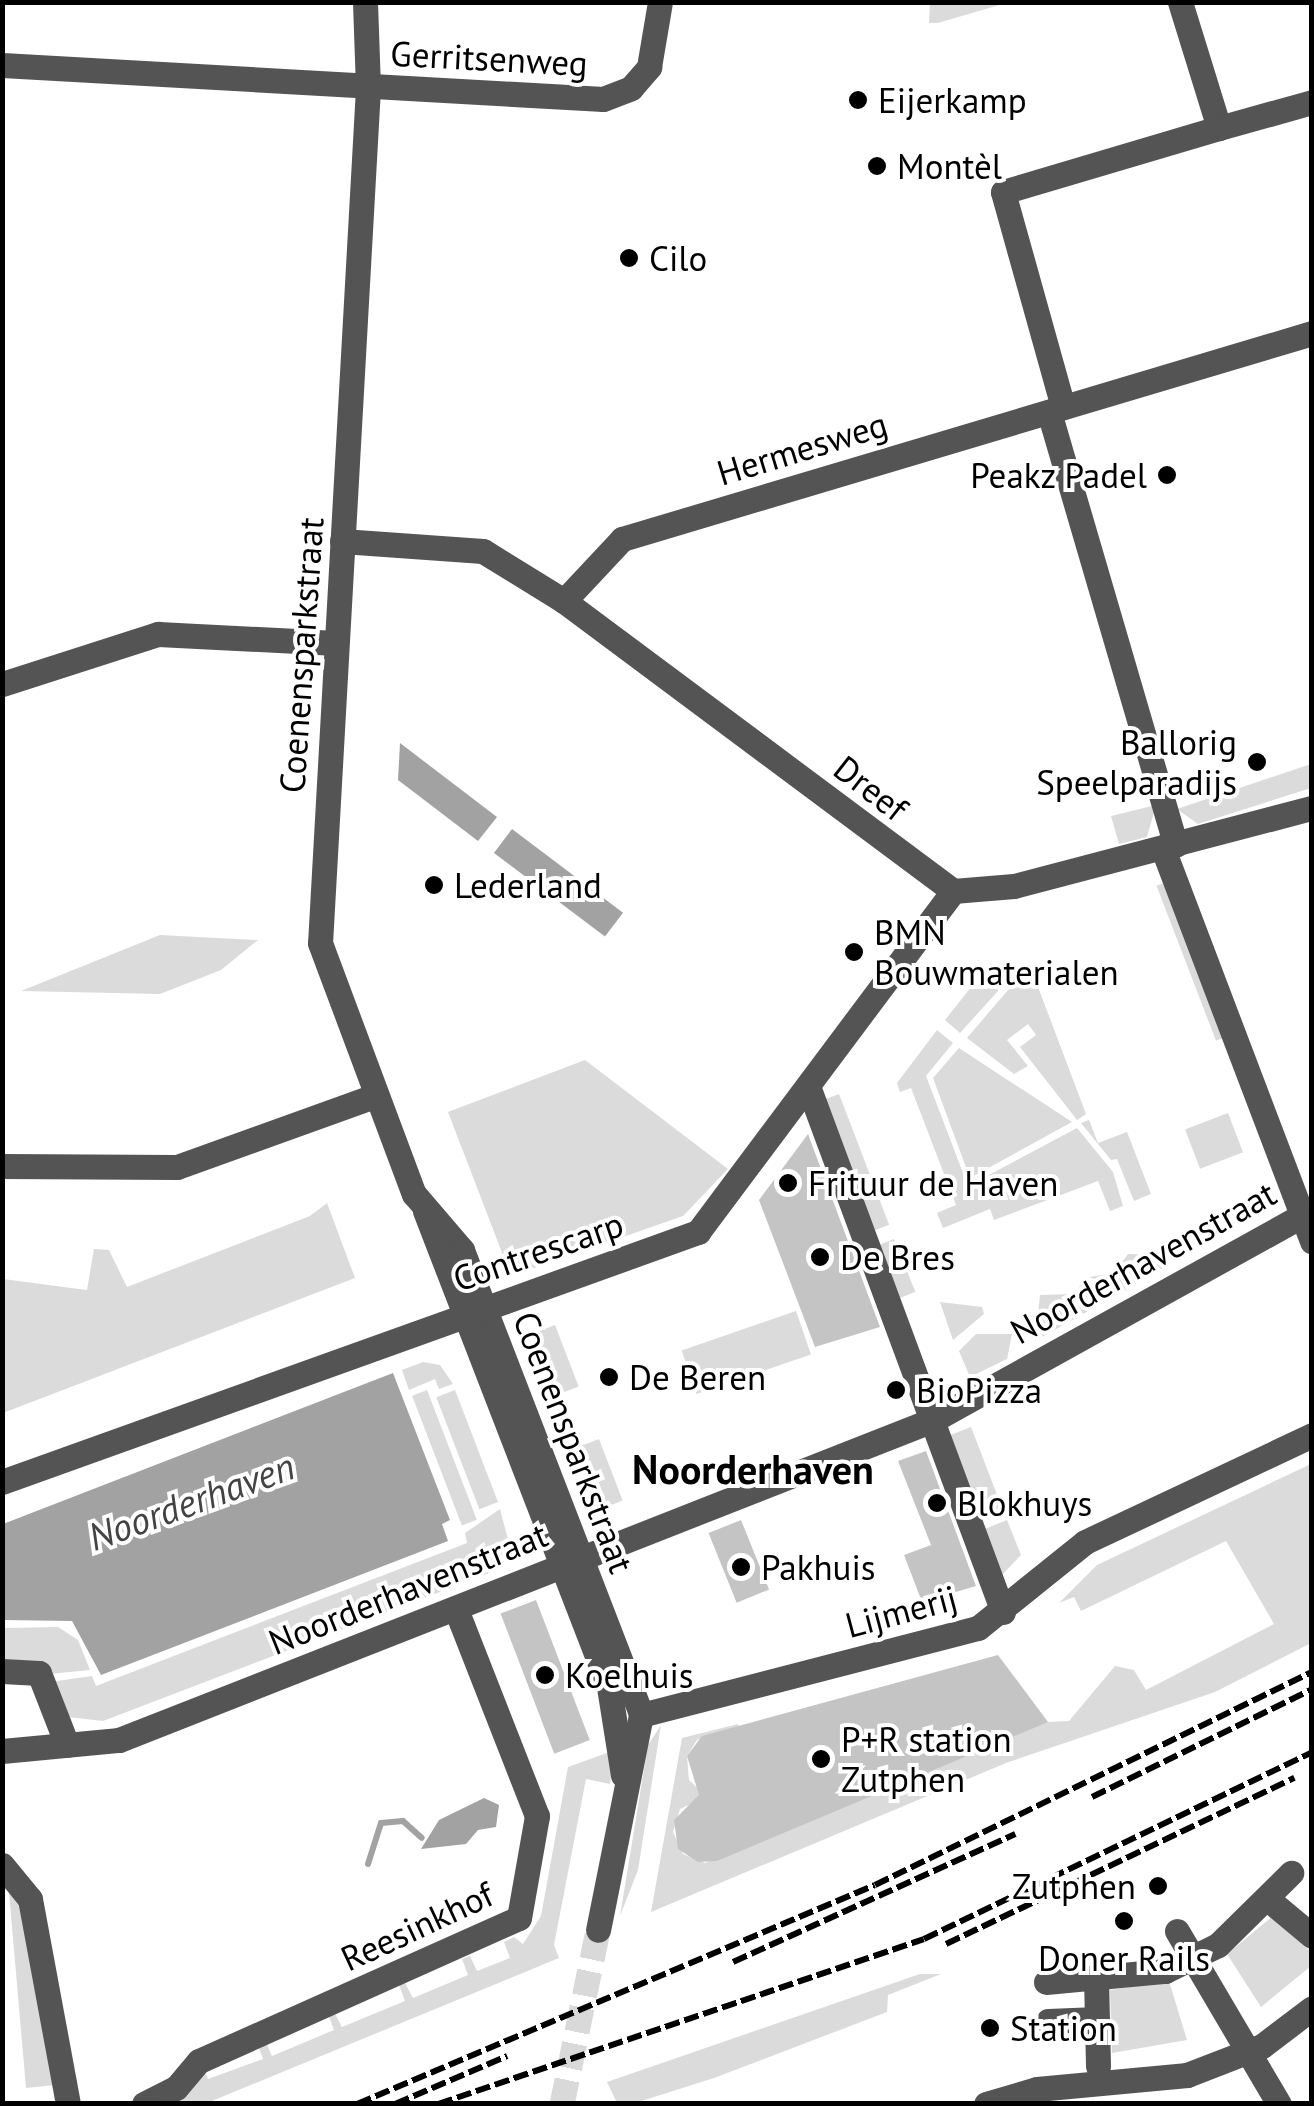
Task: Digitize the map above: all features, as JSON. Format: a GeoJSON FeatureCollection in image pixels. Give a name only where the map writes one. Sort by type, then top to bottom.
{"type":"FeatureCollection","features":[{"type":"Feature","properties":{"kind":"street","name":"Coenensparkstraat"},"geometry":{"type":"LineString","coordinates":[[365,2],[368,88],[320,944],[363,1100],[423,1206],[462,1250],[485,1308],[570,1559],[620,1730],[623,1806]]}},
{"type":"Feature","properties":{"kind":"street","name":"Gerritsenweg"},"geometry":{"type":"LineString","coordinates":[[2,65],[368,88],[618,96],[649,68],[660,2]]}},
{"type":"Feature","properties":{"kind":"street"},"geometry":{"type":"LineString","coordinates":[[1180,2],[1219,128]]}},
{"type":"Feature","properties":{"kind":"street"},"geometry":{"type":"LineString","coordinates":[[1312,102],[1002,192],[1169,847],[1306,1212],[1312,1242]]}},
{"type":"Feature","properties":{"kind":"street","name":"Hermesweg"},"geometry":{"type":"LineString","coordinates":[[564,602],[622,539],[1312,333]]}},
{"type":"Feature","properties":{"kind":"street"},"geometry":{"type":"LineString","coordinates":[[342,541],[484,550],[564,602]]}},
{"type":"Feature","properties":{"kind":"street","name":"Dreef"},"geometry":{"type":"LineString","coordinates":[[564,602],[953,892]]}},
{"type":"Feature","properties":{"kind":"street"},"geometry":{"type":"LineString","coordinates":[[2,684],[158,634],[336,643]]}},
{"type":"Feature","properties":{"kind":"street"},"geometry":{"type":"LineString","coordinates":[[953,892],[980,893],[1312,808]]}},
{"type":"Feature","properties":{"kind":"street","name":"Contrescarp"},"geometry":{"type":"LineString","coordinates":[[2,1482],[698,1232],[953,892]]}},
{"type":"Feature","properties":{"kind":"street"},"geometry":{"type":"LineString","coordinates":[[808,1086],[1003,1612]]}},
{"type":"Feature","properties":{"kind":"street"},"geometry":{"type":"LineString","coordinates":[[2,1166],[177,1168],[363,1100]]}},
{"type":"Feature","properties":{"kind":"street","name":"Noorderhavenstraat"},"geometry":{"type":"LineString","coordinates":[[2,1750],[119,1740],[456,1608],[570,1559],[934,1419],[1306,1212]]}},
{"type":"Feature","properties":{"kind":"street","name":"Lijmerij"},"geometry":{"type":"LineString","coordinates":[[653,1712],[978,1628],[1003,1612],[1085,1542],[1312,1434]]}},
{"type":"Feature","properties":{"kind":"street","name":"Coenensparkstraat"},"geometry":{"type":"LineString","coordinates":[[570,1559],[653,1712]]}},
{"type":"Feature","properties":{"kind":"street","name":"Reesinkhof"},"geometry":{"type":"LineString","coordinates":[[155,2099],[199,2061],[519,1918],[537,1816],[456,1608]]}},
{"type":"Feature","properties":{"kind":"street"},"geometry":{"type":"LineString","coordinates":[[2,1670],[39,1673],[66,1745]]}},
{"type":"Feature","properties":{"kind":"street","name":"Coenensparkstraat"},"geometry":{"type":"LineString","coordinates":[[608,1688],[653,1712]]}},
{"type":"Feature","properties":{"kind":"street"},"geometry":{"type":"LineString","coordinates":[[598,1930],[623,1806],[653,1712]]}},
{"type":"Feature","properties":{"kind":"street"},"geometry":{"type":"LineString","coordinates":[[2,1865],[30,1899],[68,2104]]}},
{"type":"Feature","properties":{"kind":"street"},"geometry":{"type":"LineString","coordinates":[[1046,1982],[1165,1971],[1190,1959],[1269,1900],[1290,1873]]}},
{"type":"Feature","properties":{"kind":"street"},"geometry":{"type":"LineString","coordinates":[[1269,1900],[1312,1936]]}},
{"type":"Feature","properties":{"kind":"street"},"geometry":{"type":"LineString","coordinates":[[1177,1931],[1190,1959],[1279,2104]]}},
{"type":"Feature","properties":{"kind":"street"},"geometry":{"type":"LineString","coordinates":[[1087,1978],[1097,2019],[1098,2066]]}},
{"type":"Feature","properties":{"kind":"street"},"geometry":{"type":"LineString","coordinates":[[986,2104],[1157,2082],[1250,2052],[1312,2008]]}},
{"type":"Feature","properties":{"kind":"street"},"geometry":{"type":"LineString","coordinates":[[1048,2021],[1097,2019]]}},
{"type":"Feature","properties":{"kind":"shaded area"},"geometry":{"type":"Polygon","coordinates":[[[930,2],[1006,3],[929,23],[930,2]]]}},
{"type":"Feature","properties":{"kind":"shaded area"},"geometry":{"type":"Polygon","coordinates":[[[1311,764],[1311,788],[1198,824],[1177,809],[1311,764]]]}},
{"type":"Feature","properties":{"kind":"shaded area"},"geometry":{"type":"Polygon","coordinates":[[[1156,805],[1147,837],[1119,844],[1111,816],[1156,805]]]}},
{"type":"Feature","properties":{"kind":"shaded area"},"geometry":{"type":"Polygon","coordinates":[[[1164,883],[1223,1038],[1216,1041],[1157,886],[1164,883]]]}},
{"type":"Feature","properties":{"kind":"shaded area"},"geometry":{"type":"Polygon","coordinates":[[[160,935],[258,940],[221,970],[160,994],[21,991],[160,935]]]}},
{"type":"Feature","properties":{"kind":"shaded area"},"geometry":{"type":"Polygon","coordinates":[[[991,962],[998,991],[960,1033],[945,1020],[991,962]]]}},
{"type":"Feature","properties":{"kind":"shaded area"},"geometry":{"type":"Polygon","coordinates":[[[1035,979],[1086,1114],[1077,1120],[1020,1047],[1036,1035],[1028,1024],[1007,1040],[1028,1066],[1014,1074],[967,1038],[1008,990],[1035,979]]]}},
{"type":"Feature","properties":{"kind":"shaded area"},"geometry":{"type":"Polygon","coordinates":[[[937,1030],[953,1043],[926,1076],[968,1186],[1077,1128],[1113,1172],[1123,1206],[1110,1211],[1098,1181],[994,1220],[990,1209],[943,1228],[937,1213],[956,1205],[911,1088],[900,1092],[897,1083],[937,1030]]]}},
{"type":"Feature","properties":{"kind":"shaded area"},"geometry":{"type":"Polygon","coordinates":[[[959,1048],[1072,1122],[970,1178],[933,1078],[959,1048]]]}},
{"type":"Feature","properties":{"kind":"shaded area"},"geometry":{"type":"Polygon","coordinates":[[[585,1060],[728,1169],[683,1216],[511,1276],[448,1112],[585,1060]]]}},
{"type":"Feature","properties":{"kind":"shaded area"},"geometry":{"type":"Polygon","coordinates":[[[839,1094],[889,1225],[865,1234],[815,1103],[839,1094]]]}},
{"type":"Feature","properties":{"kind":"shaded area"},"geometry":{"type":"Polygon","coordinates":[[[1228,1113],[1243,1152],[1200,1169],[1185,1129],[1228,1113]]]}},
{"type":"Feature","properties":{"kind":"shaded area"},"geometry":{"type":"Polygon","coordinates":[[[1089,1120],[1098,1143],[1127,1132],[1151,1194],[1134,1201],[1117,1159],[1111,1160],[1081,1123],[1089,1120]]]}},
{"type":"Feature","properties":{"kind":"shaded area"},"geometry":{"type":"Polygon","coordinates":[[[327,1203],[355,1278],[3,1413],[3,1279],[87,1290],[94,1249],[109,1250],[127,1287],[310,1216],[327,1203]]]}},
{"type":"Feature","properties":{"kind":"shaded area"},"geometry":{"type":"Polygon","coordinates":[[[894,1239],[915,1292],[895,1300],[874,1247],[894,1239]]]}},
{"type":"Feature","properties":{"kind":"shaded area"},"geometry":{"type":"Polygon","coordinates":[[[1128,1254],[1160,1255],[1165,1267],[1126,1291],[1089,1277],[1114,1273],[1128,1254]]]}},
{"type":"Feature","properties":{"kind":"shaded area"},"geometry":{"type":"Polygon","coordinates":[[[1083,1281],[1115,1296],[1035,1341],[1040,1295],[1075,1294],[1083,1281]]]}},
{"type":"Feature","properties":{"kind":"shaded area"},"geometry":{"type":"Polygon","coordinates":[[[940,1302],[982,1307],[984,1314],[953,1340],[940,1302]]]}},
{"type":"Feature","properties":{"kind":"shaded area"},"geometry":{"type":"Polygon","coordinates":[[[796,1311],[811,1354],[697,1394],[682,1350],[796,1311]]]}},
{"type":"Feature","properties":{"kind":"shaded area"},"geometry":{"type":"Polygon","coordinates":[[[555,1325],[579,1387],[558,1395],[534,1333],[555,1325]]]}},
{"type":"Feature","properties":{"kind":"shaded area"},"geometry":{"type":"Polygon","coordinates":[[[976,1334],[1012,1334],[1007,1359],[970,1377],[959,1351],[976,1334]]]}},
{"type":"Feature","properties":{"kind":"shaded area"},"geometry":{"type":"Polygon","coordinates":[[[423,1362],[440,1365],[453,1384],[439,1389],[435,1379],[409,1390],[402,1370],[423,1362]]]}},
{"type":"Feature","properties":{"kind":"shaded area"},"geometry":{"type":"Polygon","coordinates":[[[427,1390],[477,1520],[462,1526],[412,1396],[427,1390]]]}},
{"type":"Feature","properties":{"kind":"shaded area"},"geometry":{"type":"Polygon","coordinates":[[[455,1390],[498,1502],[479,1509],[436,1397],[455,1390]]]}},
{"type":"Feature","properties":{"kind":"shaded area"},"geometry":{"type":"Polygon","coordinates":[[[971,1427],[1003,1511],[978,1521],[946,1437],[971,1427]]]}},
{"type":"Feature","properties":{"kind":"shaded area"},"geometry":{"type":"Polygon","coordinates":[[[599,1439],[623,1501],[603,1508],[579,1447],[599,1439]]]}},
{"type":"Feature","properties":{"kind":"shaded area"},"geometry":{"type":"Polygon","coordinates":[[[1311,1464],[1311,1643],[1215,1692],[1006,1763],[651,1912],[682,1738],[738,1724],[749,1752],[720,1732],[697,1740],[687,1756],[689,1780],[707,1797],[680,1809],[673,1832],[683,1854],[705,1863],[1047,1722],[1069,1721],[1115,1666],[1134,1670],[1146,1690],[1274,1624],[1226,1541],[1081,1611],[1074,1597],[1059,1603],[1097,1565],[1311,1464]]]}},
{"type":"Feature","properties":{"kind":"shaded area"},"geometry":{"type":"Polygon","coordinates":[[[500,1509],[511,1551],[492,1572],[103,1721],[68,1717],[50,1682],[92,1676],[96,1686],[467,1543],[465,1533],[500,1509]]]}},
{"type":"Feature","properties":{"kind":"shaded area"},"geometry":{"type":"Polygon","coordinates":[[[1007,1520],[1021,1555],[1000,1577],[982,1530],[1007,1520]]]}},
{"type":"Feature","properties":{"kind":"shaded area"},"geometry":{"type":"Polygon","coordinates":[[[58,1627],[78,1640],[90,1670],[49,1674],[3,1662],[3,1628],[58,1627]]]}},
{"type":"Feature","properties":{"kind":"shaded area"},"geometry":{"type":"Polygon","coordinates":[[[661,1725],[638,1870],[620,1916],[648,1745],[661,1725]]]}},
{"type":"Feature","properties":{"kind":"shaded area"},"geometry":{"type":"Polygon","coordinates":[[[615,1750],[610,1784],[586,1779],[554,1945],[559,1958],[207,2103],[163,2104],[205,2071],[208,2079],[263,2059],[257,2043],[265,2040],[272,2056],[334,2030],[328,2014],[334,2012],[342,2027],[405,2001],[399,1985],[405,1983],[413,1998],[468,1975],[462,1959],[470,1956],[477,1971],[510,1958],[504,1942],[514,1937],[523,1944],[541,1916],[568,1767],[615,1750]]]}},
{"type":"Feature","properties":{"kind":"shaded area"},"geometry":{"type":"Polygon","coordinates":[[[9,1892],[22,1900],[55,2085],[26,2088],[9,1892]]]}},
{"type":"Feature","properties":{"kind":"shaded area"},"geometry":{"type":"Polygon","coordinates":[[[1273,1916],[1311,1952],[1311,1966],[1261,2007],[1227,1954],[1273,1916]]]}},
{"type":"Feature","properties":{"kind":"shaded area"},"geometry":{"type":"Polygon","coordinates":[[[920,1974],[941,1974],[888,1995],[887,2012],[714,2078],[632,2104],[617,2103],[607,2082],[920,1974]]]}},
{"type":"Feature","properties":{"kind":"shaded area"},"geometry":{"type":"Polygon","coordinates":[[[1169,1981],[1187,2040],[1112,2053],[1110,1990],[1169,1981]]]}},
{"type":"Feature","properties":{"kind":"water"},"geometry":{"type":"Polygon","coordinates":[[[400,743],[497,817],[478,841],[398,780],[400,743]]]}},
{"type":"Feature","properties":{"kind":"water"},"geometry":{"type":"Polygon","coordinates":[[[512,829],[623,913],[605,937],[494,853],[512,829]]]}},
{"type":"Feature","properties":{"kind":"water"},"geometry":{"type":"Polygon","coordinates":[[[393,1373],[450,1520],[442,1524],[448,1541],[101,1675],[72,1621],[3,1620],[3,1524],[393,1373]]]}},
{"type":"Feature","properties":{"kind":"water"},"geometry":{"type":"Polygon","coordinates":[[[484,1798],[499,1805],[496,1827],[478,1830],[466,1844],[421,1849],[439,1820],[484,1798]]]}},
{"type":"Feature","properties":{"kind":"building","name":"De Bres"},"geometry":{"type":"Polygon","coordinates":[[[808,1134],[880,1327],[815,1347],[759,1200],[808,1134]]]}},
{"type":"Feature","properties":{"kind":"building","name":"Blokhuys"},"geometry":{"type":"Polygon","coordinates":[[[926,1451],[976,1586],[922,1602],[904,1555],[931,1545],[898,1461],[926,1451]]]}},
{"type":"Feature","properties":{"kind":"building","name":"Pakhuis"},"geometry":{"type":"Polygon","coordinates":[[[741,1520],[769,1590],[737,1603],[709,1533],[741,1520]]]}},
{"type":"Feature","properties":{"kind":"building","name":"Koelhuis"},"geometry":{"type":"Polygon","coordinates":[[[536,1600],[590,1740],[554,1754],[501,1614],[536,1600]]]}},
{"type":"Feature","properties":{"kind":"building","name":"P+R station Zutphen"},"geometry":{"type":"Polygon","coordinates":[[[998,1655],[1048,1722],[717,1861],[698,1862],[678,1849],[674,1820],[699,1795],[687,1756],[702,1736],[998,1655]]]}},
{"type":"Feature","properties":{"kind":"waterway"},"geometry":{"type":"LineString","coordinates":[[368,1864],[381,1823],[403,1821],[422,1838]]}},
{"type":"Feature","properties":{"kind":"tunnel"},"geometry":{"type":"LineString","coordinates":[[562,2104],[598,1930]]}},
{"type":"Feature","properties":{"kind":"railway"},"geometry":{"type":"LineString","coordinates":[[357,2104],[875,1885],[1312,1672]]}},
{"type":"Feature","properties":{"kind":"railway"},"geometry":{"type":"LineString","coordinates":[[1092,1797],[1312,1689]]}},
{"type":"Feature","properties":{"kind":"railway"},"geometry":{"type":"LineString","coordinates":[[438,2104],[924,1939],[1312,1752]]}},
{"type":"Feature","properties":{"kind":"railway"},"geometry":{"type":"LineString","coordinates":[[946,1944],[1294,1778]]}},
{"type":"Feature","properties":{"kind":"railway"},"geometry":{"type":"LineString","coordinates":[[733,1962],[1015,1834]]}},
{"type":"Feature","properties":{"kind":"railway"},"geometry":{"type":"LineString","coordinates":[[395,2104],[507,2056]]}},
{"type":"Feature","properties":{"kind":"place","name":"Eijerkamp"},"geometry":{"type":"Point","coordinates":[858,100]}},
{"type":"Feature","properties":{"kind":"place","name":"Montèl"},"geometry":{"type":"Point","coordinates":[877,166]}},
{"type":"Feature","properties":{"kind":"place","name":"Cilo"},"geometry":{"type":"Point","coordinates":[629,258]}},
{"type":"Feature","properties":{"kind":"place","name":"Peakz Padel"},"geometry":{"type":"Point","coordinates":[1167,475]}},
{"type":"Feature","properties":{"kind":"place","name":"Ballorig Speelparadijs"},"geometry":{"type":"Point","coordinates":[1257,762]}},
{"type":"Feature","properties":{"kind":"place","name":"Lederland"},"geometry":{"type":"Point","coordinates":[434,885]}},
{"type":"Feature","properties":{"kind":"place","name":"BMN Bouwmaterialen"},"geometry":{"type":"Point","coordinates":[854,952]}},
{"type":"Feature","properties":{"kind":"place","name":"Frituur de Haven"},"geometry":{"type":"Point","coordinates":[788,1183]}},
{"type":"Feature","properties":{"kind":"place","name":"De Bres"},"geometry":{"type":"Point","coordinates":[820,1257]}},
{"type":"Feature","properties":{"kind":"place","name":"De Beren"},"geometry":{"type":"Point","coordinates":[609,1377]}},
{"type":"Feature","properties":{"kind":"place","name":"BioPizza"},"geometry":{"type":"Point","coordinates":[896,1390]}},
{"type":"Feature","properties":{"kind":"place","name":"Blokhuys"},"geometry":{"type":"Point","coordinates":[937,1503]}},
{"type":"Feature","properties":{"kind":"place","name":"Pakhuis"},"geometry":{"type":"Point","coordinates":[741,1567]}},
{"type":"Feature","properties":{"kind":"place","name":"Koelhuis"},"geometry":{"type":"Point","coordinates":[545,1675]}},
{"type":"Feature","properties":{"kind":"place","name":"P+R station Zutphen"},"geometry":{"type":"Point","coordinates":[821,1759]}},
{"type":"Feature","properties":{"kind":"place","name":"Zutphen"},"geometry":{"type":"Point","coordinates":[1158,1886]}},
{"type":"Feature","properties":{"kind":"place","name":"Doner Rails"},"geometry":{"type":"Point","coordinates":[1124,1921]}},
{"type":"Feature","properties":{"kind":"place","name":"Station"},"geometry":{"type":"Point","coordinates":[990,2028]}},
{"type":"Feature","properties":{"kind":"district","name":"Noorderhaven"},"geometry":{"type":"Point","coordinates":[753,1469]}}]}
